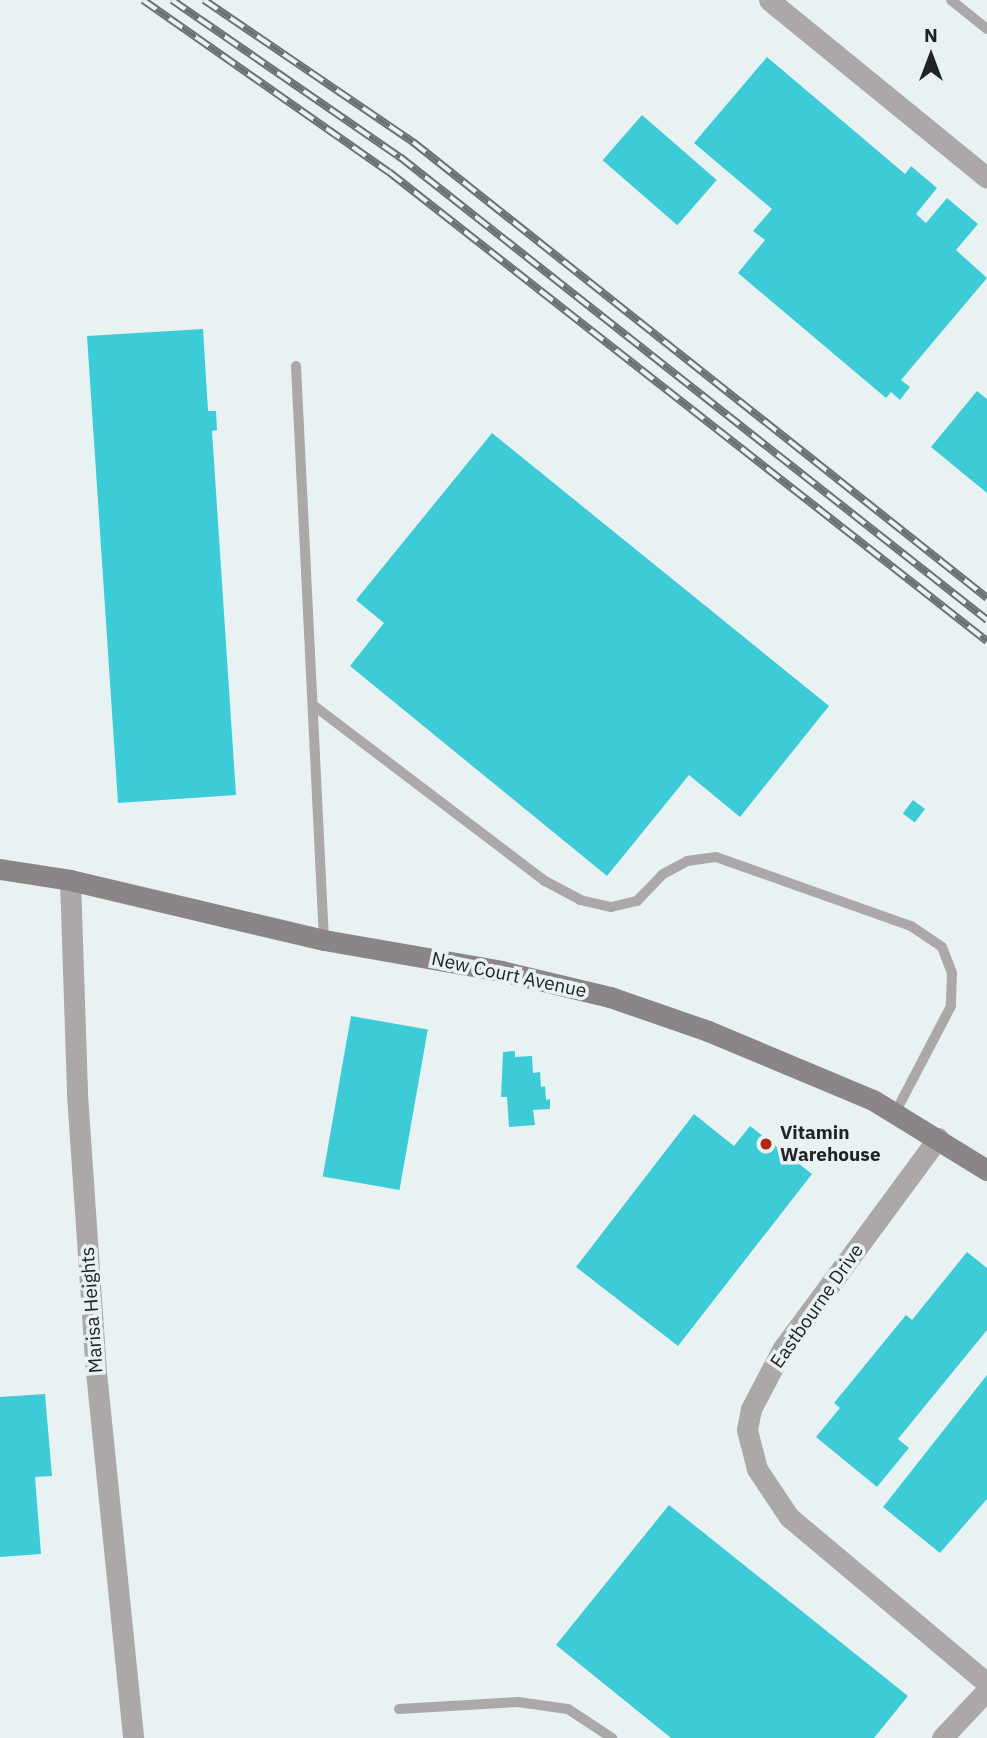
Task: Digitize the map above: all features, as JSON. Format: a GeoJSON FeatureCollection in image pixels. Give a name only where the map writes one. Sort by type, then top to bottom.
{"type":"FeatureCollection","features":[{"type":"Feature","properties":{"kind":"main road","name":"New Court Avenue"},"geometry":{"type":"LineString","coordinates":[[0,869],[70,880],[324,940],[501,971],[610,997],[708,1031],[895,1113],[987,1170]]}},
{"type":"Feature","properties":{"kind":"street"},"geometry":{"type":"LineString","coordinates":[[769,0],[987,178]]}},
{"type":"Feature","properties":{"kind":"street","name":"Marisa Heights"},"geometry":{"type":"LineString","coordinates":[[70,880],[77,1094],[96,1372],[133,1738]]}},
{"type":"Feature","properties":{"kind":"street","name":"Eastbourne Drive"},"geometry":{"type":"LineString","coordinates":[[938,1138],[783,1348],[751,1409],[747,1430],[757,1469],[789,1517],[987,1683]]}},
{"type":"Feature","properties":{"kind":"street"},"geometry":{"type":"LineString","coordinates":[[942,1738],[987,1690]]}},
{"type":"Feature","properties":{"kind":"lane"},"geometry":{"type":"LineString","coordinates":[[951,0],[987,29]]}},
{"type":"Feature","properties":{"kind":"lane"},"geometry":{"type":"LineString","coordinates":[[296,366],[324,940]]}},
{"type":"Feature","properties":{"kind":"lane"},"geometry":{"type":"LineString","coordinates":[[313,705],[545,881],[580,900],[611,907],[637,901],[663,874],[687,861],[716,857],[911,926],[942,947],[952,974],[951,1006],[895,1113]]}},
{"type":"Feature","properties":{"kind":"lane"},"geometry":{"type":"LineString","coordinates":[[399,1709],[518,1702],[568,1709],[612,1738]]}},
{"type":"Feature","properties":{"kind":"building"},"geometry":{"type":"Polygon","coordinates":[[[767,57],[905,174],[911,166],[937,188],[916,214],[926,223],[947,198],[978,224],[956,250],[987,278],[901,380],[910,387],[900,400],[891,392],[886,398],[738,273],[765,240],[753,231],[772,209],[694,143],[767,57]]]}},
{"type":"Feature","properties":{"kind":"building"},"geometry":{"type":"Polygon","coordinates":[[[642,115],[717,180],[677,225],[603,160],[642,115]]]}},
{"type":"Feature","properties":{"kind":"building"},"geometry":{"type":"Polygon","coordinates":[[[203,329],[208,411],[216,411],[217,430],[212,431],[236,795],[118,803],[87,336],[203,329]]]}},
{"type":"Feature","properties":{"kind":"building"},"geometry":{"type":"Polygon","coordinates":[[[977,391],[987,399],[987,493],[931,447],[977,391]]]}},
{"type":"Feature","properties":{"kind":"building"},"geometry":{"type":"Polygon","coordinates":[[[492,433],[829,706],[740,817],[689,775],[607,876],[350,666],[384,623],[356,600],[492,433]]]}},
{"type":"Feature","properties":{"kind":"building"},"geometry":{"type":"Polygon","coordinates":[[[913,800],[925,809],[915,823],[903,814],[913,800]]]}},
{"type":"Feature","properties":{"kind":"building"},"geometry":{"type":"Polygon","coordinates":[[[351,1016],[428,1030],[400,1190],[323,1177],[351,1016]]]}},
{"type":"Feature","properties":{"kind":"building"},"geometry":{"type":"Polygon","coordinates":[[[515,1051],[515,1057],[532,1056],[533,1073],[540,1072],[541,1087],[545,1086],[546,1100],[550,1099],[550,1109],[533,1110],[535,1125],[509,1127],[507,1097],[501,1097],[503,1052],[515,1051]]]}},
{"type":"Feature","properties":{"kind":"building"},"geometry":{"type":"Polygon","coordinates":[[[694,1114],[734,1146],[750,1126],[812,1174],[678,1346],[576,1267],[694,1114]]]}},
{"type":"Feature","properties":{"kind":"building"},"geometry":{"type":"Polygon","coordinates":[[[967,1252],[987,1268],[987,1330],[898,1439],[909,1448],[877,1487],[816,1437],[840,1408],[834,1403],[906,1315],[912,1320],[967,1252]]]}},
{"type":"Feature","properties":{"kind":"building"},"geometry":{"type":"Polygon","coordinates":[[[987,1375],[987,1499],[940,1553],[883,1507],[987,1375]]]}},
{"type":"Feature","properties":{"kind":"building"},"geometry":{"type":"Polygon","coordinates":[[[45,1394],[52,1476],[35,1477],[41,1554],[0,1557],[0,1397],[45,1394]]]}},
{"type":"Feature","properties":{"kind":"building"},"geometry":{"type":"Polygon","coordinates":[[[669,1505],[908,1696],[874,1738],[671,1738],[556,1645],[669,1505]]]}},
{"type":"Feature","properties":{"kind":"railway"},"geometry":{"type":"LineString","coordinates":[[143,0],[389,172],[987,641]]}},
{"type":"Feature","properties":{"kind":"railway"},"geometry":{"type":"LineString","coordinates":[[172,0],[400,157],[987,620]]}},
{"type":"Feature","properties":{"kind":"railway"},"geometry":{"type":"LineString","coordinates":[[204,0],[413,142],[987,598]]}},
{"type":"Feature","properties":{"kind":"place","name":"Vitamin Warehouse"},"geometry":{"type":"Point","coordinates":[766,1144]}}]}
